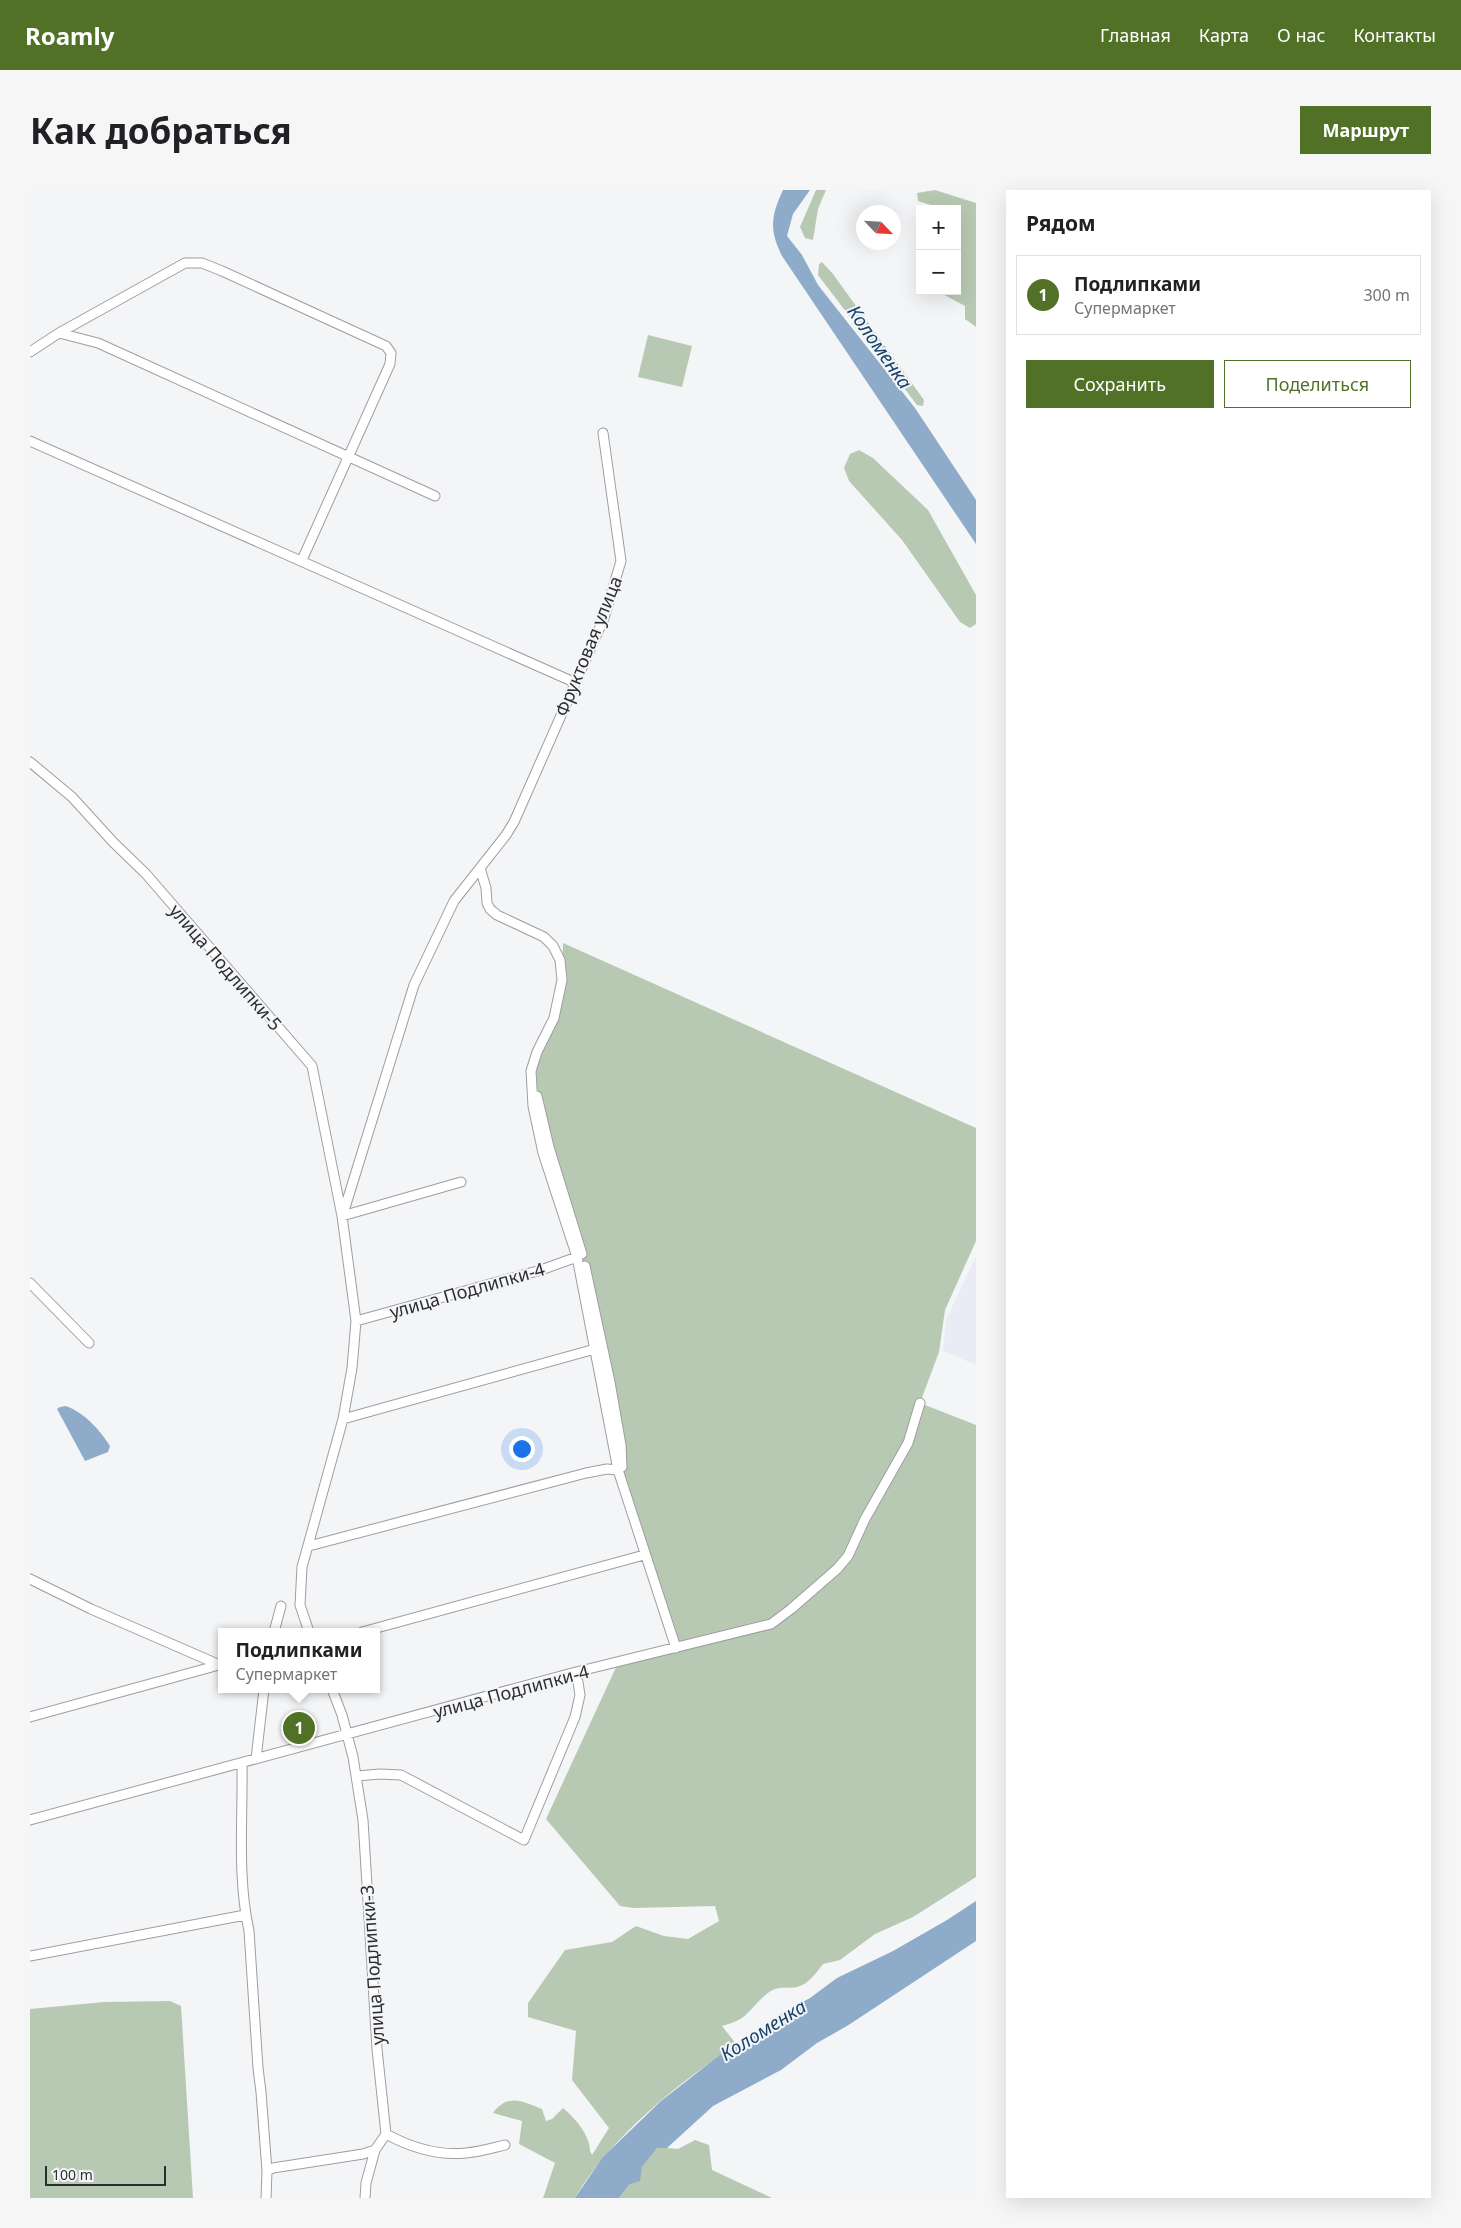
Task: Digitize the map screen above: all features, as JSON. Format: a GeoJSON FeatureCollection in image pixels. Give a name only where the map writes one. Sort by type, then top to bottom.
{"type":"FeatureCollection","features":[{"type":"Feature","properties":{"kind":"street"},"geometry":{"type":"LineString","coordinates":[[30,352],[59,333],[185,263],[202,264],[222,271],[386,346],[391,353],[390,364],[302,560]]}},
{"type":"Feature","properties":{"kind":"street"},"geometry":{"type":"LineString","coordinates":[[59,333],[98,344],[436,496]]}},
{"type":"Feature","properties":{"kind":"street","name":"Фруктовая улица"},"geometry":{"type":"LineString","coordinates":[[342,1216],[414,985],[454,901],[514,822],[604,618],[621,561],[603,433]]}},
{"type":"Feature","properties":{"kind":"street"},"geometry":{"type":"LineString","coordinates":[[30,441],[576,683]]}},
{"type":"Feature","properties":{"kind":"street","name":"улица Подлипки-5"},"geometry":{"type":"LineString","coordinates":[[30,762],[72,797],[113,842],[146,874],[312,1066],[342,1216]]}},
{"type":"Feature","properties":{"kind":"street"},"geometry":{"type":"LineString","coordinates":[[480,868],[490,909],[497,915],[544,937],[553,946],[560,960],[562,980],[554,1018],[537,1052],[531,1071],[533,1106],[543,1153],[577,1257],[618,1470],[644,1555],[676,1648]]}},
{"type":"Feature","properties":{"kind":"street"},"geometry":{"type":"LineString","coordinates":[[531,1071],[549,1147],[579,1242],[602,1340],[621,1445],[622,1479]]}},
{"type":"Feature","properties":{"kind":"street"},"geometry":{"type":"LineString","coordinates":[[308,1628],[300,1605],[302,1567],[343,1419],[352,1368],[356,1321],[342,1216],[461,1182]]}},
{"type":"Feature","properties":{"kind":"street","name":"улица Подлипки-4"},"geometry":{"type":"LineString","coordinates":[[356,1321],[541,1270],[577,1257]]}},
{"type":"Feature","properties":{"kind":"street"},"geometry":{"type":"LineString","coordinates":[[30,1282],[89,1343]]}},
{"type":"Feature","properties":{"kind":"street"},"geometry":{"type":"LineString","coordinates":[[343,1419],[595,1349]]}},
{"type":"Feature","properties":{"kind":"street","name":"улица Подлипки-4"},"geometry":{"type":"LineString","coordinates":[[30,1820],[572,1673],[771,1624],[837,1569],[848,1556],[865,1519],[908,1443],[920,1403]]}},
{"type":"Feature","properties":{"kind":"street"},"geometry":{"type":"LineString","coordinates":[[309,1546],[577,1475],[607,1469],[618,1470]]}},
{"type":"Feature","properties":{"kind":"street"},"geometry":{"type":"LineString","coordinates":[[377,1628],[644,1555]]}},
{"type":"Feature","properties":{"kind":"street"},"geometry":{"type":"LineString","coordinates":[[30,1578],[91,1609],[218,1665]]}},
{"type":"Feature","properties":{"kind":"street"},"geometry":{"type":"LineString","coordinates":[[275,1628],[281,1606]]}},
{"type":"Feature","properties":{"kind":"street"},"geometry":{"type":"LineString","coordinates":[[30,1717],[218,1667]]}},
{"type":"Feature","properties":{"kind":"street"},"geometry":{"type":"LineString","coordinates":[[357,1776],[401,1775],[524,1840],[575,1717],[580,1695],[578,1682],[572,1673]]}},
{"type":"Feature","properties":{"kind":"street"},"geometry":{"type":"LineString","coordinates":[[256,1759],[264,1693]]}},
{"type":"Feature","properties":{"kind":"street"},"geometry":{"type":"LineString","coordinates":[[334,1693],[342,1715],[346,1735]]}},
{"type":"Feature","properties":{"kind":"street","name":"улица Подлипки-3"},"geometry":{"type":"LineString","coordinates":[[346,1735],[357,1776],[363,1820],[377,2049],[386,2134]]}},
{"type":"Feature","properties":{"kind":"street"},"geometry":{"type":"LineString","coordinates":[[242,1763],[243,1832],[241,1860],[245,1915],[249,1931],[267,2171],[266,2198]]}},
{"type":"Feature","properties":{"kind":"street"},"geometry":{"type":"LineString","coordinates":[[30,1956],[245,1915]]}},
{"type":"Feature","properties":{"kind":"street"},"geometry":{"type":"LineString","coordinates":[[365,2198],[366,2183],[375,2150],[386,2134],[415,2148],[445,2152],[466,2153],[505,2145]]}},
{"type":"Feature","properties":{"kind":"street"},"geometry":{"type":"LineString","coordinates":[[267,2171],[273,2168],[363,2154],[375,2150]]}},
{"type":"Feature","properties":{"kind":"shaded area"},"geometry":{"type":"Polygon","coordinates":[[[976,1256],[976,1365],[943,1351],[946,1320],[976,1256]]]}},
{"type":"Feature","properties":{"kind":"green space"},"geometry":{"type":"Polygon","coordinates":[[[816,190],[826,190],[818,209],[813,240],[805,238],[800,227],[816,190]]]}},
{"type":"Feature","properties":{"kind":"green space"},"geometry":{"type":"Polygon","coordinates":[[[935,190],[976,203],[976,327],[965,319],[965,306],[944,295],[961,295],[961,205],[931,205],[918,201],[917,193],[935,190]]]}},
{"type":"Feature","properties":{"kind":"green space"},"geometry":{"type":"Polygon","coordinates":[[[822,262],[833,274],[924,400],[923,406],[917,405],[818,275],[819,264],[822,262]]]}},
{"type":"Feature","properties":{"kind":"green space"},"geometry":{"type":"Polygon","coordinates":[[[648,335],[692,346],[682,387],[638,377],[648,335]]]}},
{"type":"Feature","properties":{"kind":"green space"},"geometry":{"type":"Polygon","coordinates":[[[859,450],[873,458],[928,510],[976,595],[976,624],[970,628],[960,622],[902,540],[849,481],[844,468],[850,454],[859,450]]]}},
{"type":"Feature","properties":{"kind":"green space"},"geometry":{"type":"Polygon","coordinates":[[[563,943],[976,1128],[976,1241],[945,1310],[939,1352],[920,1403],[976,1425],[976,1877],[913,1917],[875,1934],[840,1960],[823,1964],[812,1978],[805,1983],[797,1987],[778,1988],[771,1991],[743,2017],[722,2026],[737,2045],[692,2076],[647,2113],[607,2154],[575,2198],[543,2198],[555,2163],[519,2144],[522,2121],[493,2113],[504,2103],[516,2100],[542,2109],[546,2121],[552,2119],[563,2108],[585,2133],[592,2155],[609,2128],[572,2080],[576,2031],[528,2017],[528,2003],[565,1950],[612,1942],[636,1926],[664,1936],[688,1939],[719,1921],[715,1906],[634,1908],[620,1906],[546,1819],[618,1663],[675,1648],[630,1510],[577,1257],[542,1133],[535,1067],[562,980],[563,943]]]}},
{"type":"Feature","properties":{"kind":"green space"},"geometry":{"type":"Polygon","coordinates":[[[170,2001],[181,2006],[193,2198],[30,2198],[30,2009],[104,2002],[170,2001]]]}},
{"type":"Feature","properties":{"kind":"green space"},"geometry":{"type":"Polygon","coordinates":[[[695,2140],[709,2145],[712,2170],[772,2198],[619,2198],[629,2185],[639,2181],[642,2167],[657,2147],[678,2149],[695,2140]]]}},
{"type":"Feature","properties":{"kind":"water"},"geometry":{"type":"Polygon","coordinates":[[[783,190],[810,190],[793,214],[787,236],[802,255],[818,285],[915,408],[976,500],[976,544],[782,256],[773,231],[773,223],[783,190]]]}},
{"type":"Feature","properties":{"kind":"water"},"geometry":{"type":"Polygon","coordinates":[[[66,1406],[79,1413],[97,1428],[110,1446],[108,1452],[85,1461],[57,1409],[66,1406]]]}},
{"type":"Feature","properties":{"kind":"water","name":"Коломенка"},"geometry":{"type":"Polygon","coordinates":[[[976,1901],[976,1941],[847,2026],[817,2043],[781,2070],[713,2106],[667,2148],[657,2148],[642,2167],[640,2181],[629,2185],[619,2198],[575,2198],[603,2157],[661,2101],[716,2058],[762,2030],[782,2013],[810,1998],[837,1978],[893,1951],[976,1901]]]}},
{"type":"Feature","properties":{"kind":"place","name":"Подлипками"},"geometry":{"type":"Point","coordinates":[299,1728]}}]}
